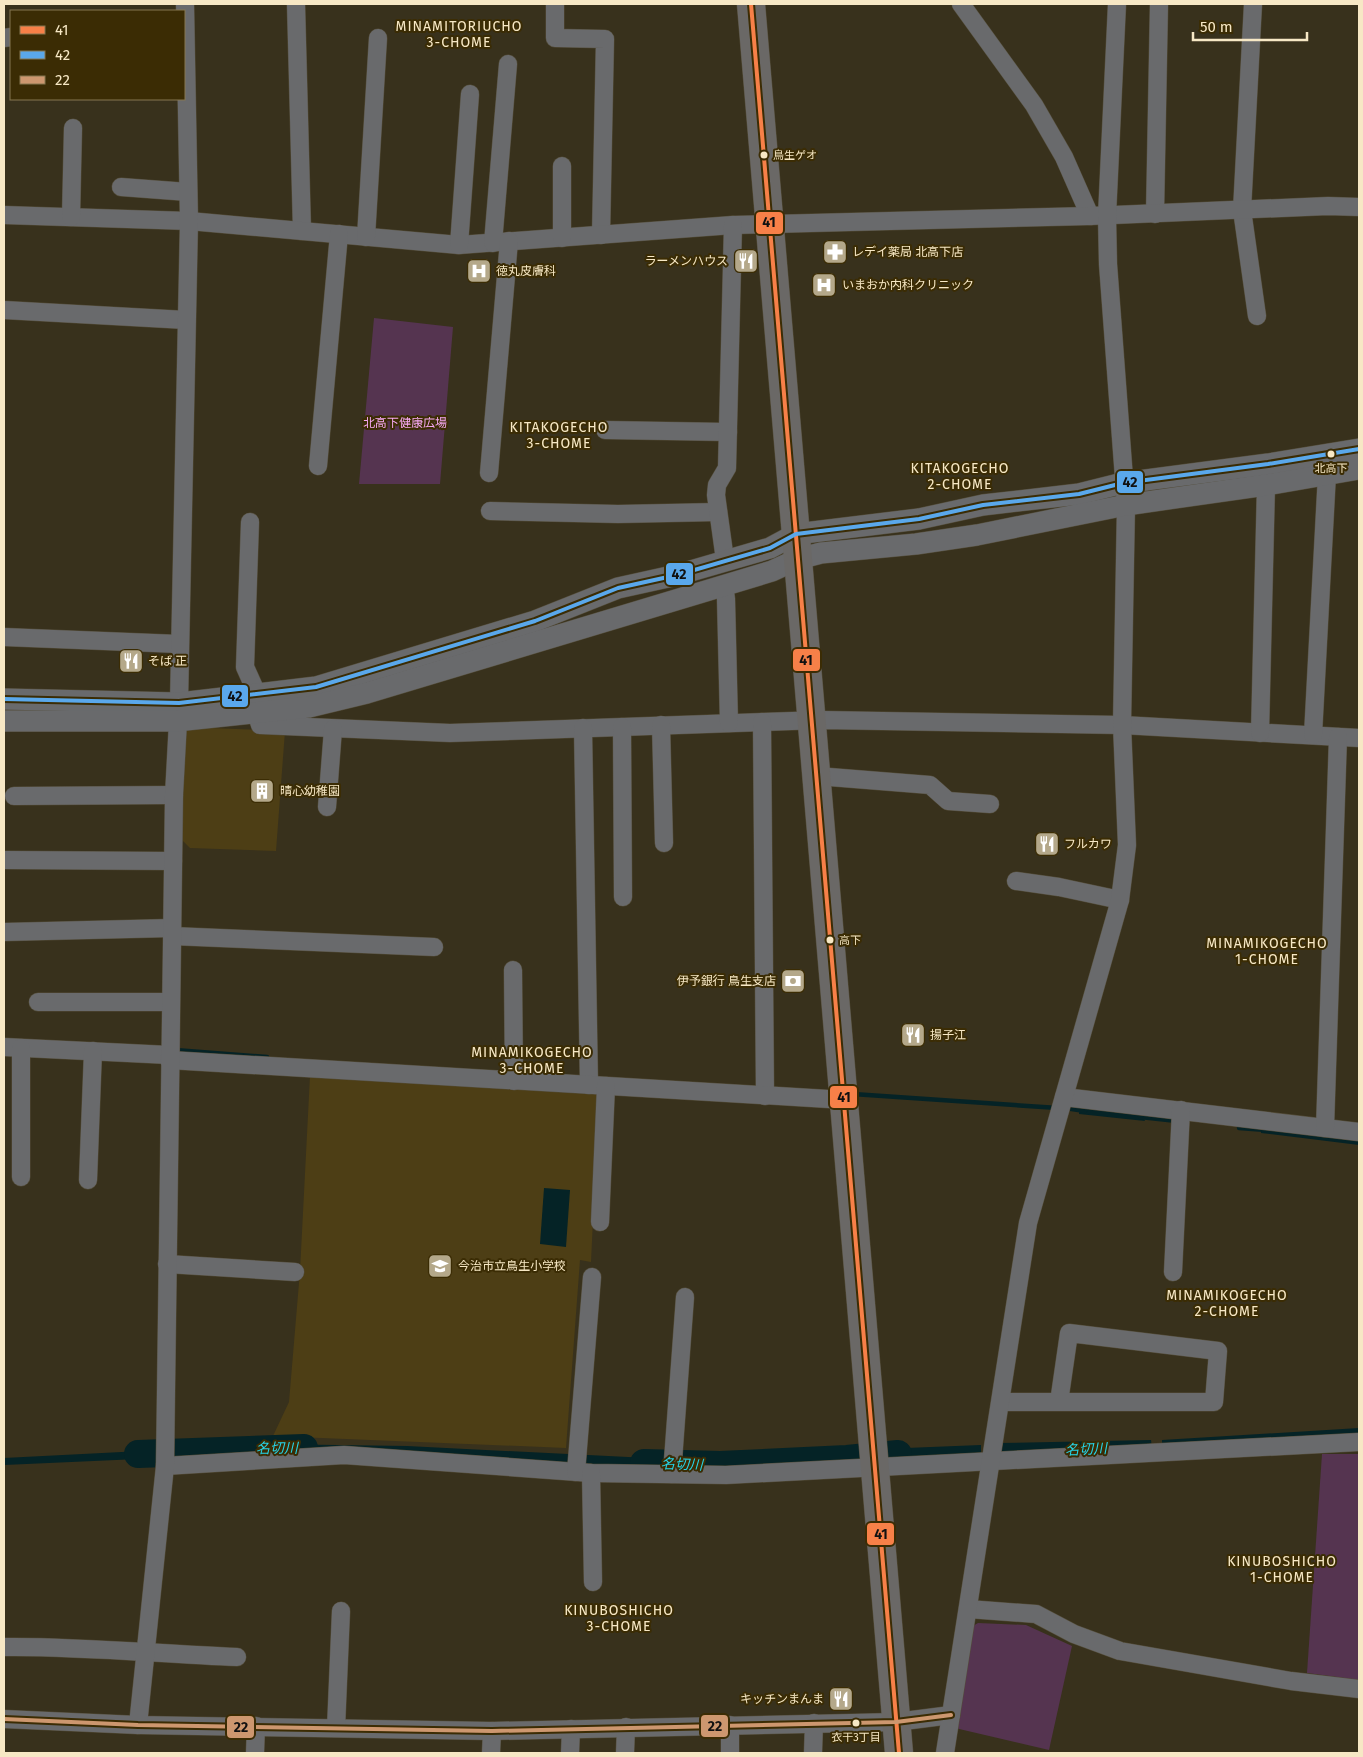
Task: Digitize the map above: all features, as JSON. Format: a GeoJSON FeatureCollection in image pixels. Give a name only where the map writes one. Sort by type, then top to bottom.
{"type":"FeatureCollection","features":[{"type":"Feature","properties":{"kind":"main road"},"geometry":{"type":"LineString","coordinates":[[750,4],[770,224],[800,601],[845,1100],[899,1753]]}},
{"type":"Feature","properties":{"kind":"street"},"geometry":{"type":"LineString","coordinates":[[138,1724],[165,1466],[170,1002],[189,221],[185,4]]}},
{"type":"Feature","properties":{"kind":"street"},"geometry":{"type":"LineString","coordinates":[[296,4],[302,231]]}},
{"type":"Feature","properties":{"kind":"street"},"geometry":{"type":"LineString","coordinates":[[555,4],[555,38],[605,39],[601,235]]}},
{"type":"Feature","properties":{"kind":"street"},"geometry":{"type":"LineString","coordinates":[[961,4],[1034,104],[1064,157],[1090,216]]}},
{"type":"Feature","properties":{"kind":"street"},"geometry":{"type":"LineString","coordinates":[[945,1753],[1028,1223],[1120,900],[1127,845],[1122,726],[1126,505],[1108,264],[1107,216],[1117,4]]}},
{"type":"Feature","properties":{"kind":"street"},"geometry":{"type":"LineString","coordinates":[[1155,214],[1159,4]]}},
{"type":"Feature","properties":{"kind":"street"},"geometry":{"type":"LineString","coordinates":[[1254,4],[1242,210],[1257,316]]}},
{"type":"Feature","properties":{"kind":"street"},"geometry":{"type":"LineString","coordinates":[[366,237],[378,38]]}},
{"type":"Feature","properties":{"kind":"street"},"geometry":{"type":"LineString","coordinates":[[489,472],[508,64]]}},
{"type":"Feature","properties":{"kind":"street"},"geometry":{"type":"LineString","coordinates":[[459,245],[470,94]]}},
{"type":"Feature","properties":{"kind":"street"},"geometry":{"type":"LineString","coordinates":[[71,217],[73,128]]}},
{"type":"Feature","properties":{"kind":"street"},"geometry":{"type":"LineString","coordinates":[[562,166],[562,238]]}},
{"type":"Feature","properties":{"kind":"street"},"geometry":{"type":"LineString","coordinates":[[120,187],[188,192]]}},
{"type":"Feature","properties":{"kind":"street"},"geometry":{"type":"LineString","coordinates":[[4,215],[189,221],[459,245],[734,225],[1107,216],[1328,206],[1359,207]]}},
{"type":"Feature","properties":{"kind":"street"},"geometry":{"type":"LineString","coordinates":[[725,560],[716,495],[718,485],[728,468],[734,225]]}},
{"type":"Feature","properties":{"kind":"street"},"geometry":{"type":"LineString","coordinates":[[318,466],[340,234]]}},
{"type":"Feature","properties":{"kind":"street"},"geometry":{"type":"LineString","coordinates":[[4,310],[186,320]]}},
{"type":"Feature","properties":{"kind":"street"},"geometry":{"type":"LineString","coordinates":[[604,430],[728,432]]}},
{"type":"Feature","properties":{"kind":"street"},"geometry":{"type":"LineString","coordinates":[[257,704],[535,621],[618,588],[677,575],[770,548],[797,547],[983,505],[1079,494],[1123,484],[1268,464],[1359,448]]}},
{"type":"Feature","properties":{"kind":"street"},"geometry":{"type":"LineString","coordinates":[[797,547],[821,553],[916,544],[977,535],[1126,505],[1266,485],[1359,469]]}},
{"type":"Feature","properties":{"kind":"street"},"geometry":{"type":"LineString","coordinates":[[1313,735],[1327,474]]}},
{"type":"Feature","properties":{"kind":"street"},"geometry":{"type":"LineString","coordinates":[[1260,733],[1266,485]]}},
{"type":"Feature","properties":{"kind":"street"},"geometry":{"type":"LineString","coordinates":[[490,511],[618,514],[718,512]]}},
{"type":"Feature","properties":{"kind":"street"},"geometry":{"type":"LineString","coordinates":[[250,522],[245,667],[257,704],[260,725],[450,733],[812,720],[1122,726],[1359,738]]}},
{"type":"Feature","properties":{"kind":"street"},"geometry":{"type":"LineString","coordinates":[[4,721],[178,712],[257,704],[309,707],[367,693],[772,571],[797,547]]}},
{"type":"Feature","properties":{"kind":"street"},"geometry":{"type":"LineString","coordinates":[[724,585],[729,723]]}},
{"type":"Feature","properties":{"kind":"street"},"geometry":{"type":"LineString","coordinates":[[4,637],[179,644]]}},
{"type":"Feature","properties":{"kind":"street"},"geometry":{"type":"LineString","coordinates":[[4,699],[178,712]]}},
{"type":"Feature","properties":{"kind":"street"},"geometry":{"type":"LineString","coordinates":[[762,722],[765,1096]]}},
{"type":"Feature","properties":{"kind":"street"},"geometry":{"type":"LineString","coordinates":[[661,725],[664,843]]}},
{"type":"Feature","properties":{"kind":"street"},"geometry":{"type":"LineString","coordinates":[[622,727],[623,896]]}},
{"type":"Feature","properties":{"kind":"street"},"geometry":{"type":"LineString","coordinates":[[583,728],[598,1086],[600,1222]]}},
{"type":"Feature","properties":{"kind":"street"},"geometry":{"type":"LineString","coordinates":[[328,807],[333,729]]}},
{"type":"Feature","properties":{"kind":"street"},"geometry":{"type":"LineString","coordinates":[[1325,1128],[1338,736]]}},
{"type":"Feature","properties":{"kind":"street"},"geometry":{"type":"LineString","coordinates":[[817,776],[930,784],[948,801],[990,804]]}},
{"type":"Feature","properties":{"kind":"street"},"geometry":{"type":"LineString","coordinates":[[14,796],[174,795]]}},
{"type":"Feature","properties":{"kind":"street"},"geometry":{"type":"LineString","coordinates":[[4,860],[173,861]]}},
{"type":"Feature","properties":{"kind":"street"},"geometry":{"type":"LineString","coordinates":[[1016,881],[1059,887],[1120,900]]}},
{"type":"Feature","properties":{"kind":"street"},"geometry":{"type":"LineString","coordinates":[[4,932],[172,932],[434,947]]}},
{"type":"Feature","properties":{"kind":"street"},"geometry":{"type":"LineString","coordinates":[[513,970],[514,1081]]}},
{"type":"Feature","properties":{"kind":"street"},"geometry":{"type":"LineString","coordinates":[[38,1002],[170,1002]]}},
{"type":"Feature","properties":{"kind":"street"},"geometry":{"type":"LineString","coordinates":[[21,1177],[12,1047],[514,1081],[845,1100]]}},
{"type":"Feature","properties":{"kind":"street"},"geometry":{"type":"LineString","coordinates":[[88,1180],[93,1051]]}},
{"type":"Feature","properties":{"kind":"street"},"geometry":{"type":"LineString","coordinates":[[1064,1097],[1359,1132]]}},
{"type":"Feature","properties":{"kind":"street"},"geometry":{"type":"LineString","coordinates":[[1173,1272],[1181,1110]]}},
{"type":"Feature","properties":{"kind":"street"},"geometry":{"type":"LineString","coordinates":[[167,1264],[295,1272]]}},
{"type":"Feature","properties":{"kind":"street"},"geometry":{"type":"LineString","coordinates":[[592,1277],[584,1473],[593,1582]]}},
{"type":"Feature","properties":{"kind":"street"},"geometry":{"type":"LineString","coordinates":[[672,1474],[685,1297]]}},
{"type":"Feature","properties":{"kind":"street"},"geometry":{"type":"LineString","coordinates":[[1001,1402],[1059,1402],[1214,1402],[1218,1351],[1069,1333],[1059,1402]]}},
{"type":"Feature","properties":{"kind":"street"},"geometry":{"type":"LineString","coordinates":[[165,1466],[344,1456],[584,1473],[726,1475],[1359,1442]]}},
{"type":"Feature","properties":{"kind":"street"},"geometry":{"type":"LineString","coordinates":[[968,1609],[1036,1614],[1074,1634],[1120,1651],[1291,1681],[1359,1689]]}},
{"type":"Feature","properties":{"kind":"street"},"geometry":{"type":"LineString","coordinates":[[336,1728],[340,1611]]}},
{"type":"Feature","properties":{"kind":"street"},"geometry":{"type":"LineString","coordinates":[[4,1647],[56,1646],[145,1654],[237,1657]]}},
{"type":"Feature","properties":{"kind":"street"},"geometry":{"type":"LineString","coordinates":[[4,1719],[138,1724],[492,1730],[896,1722],[951,1715]]}},
{"type":"Feature","properties":{"kind":"street"},"geometry":{"type":"LineString","coordinates":[[813,1753],[814,1723]]}},
{"type":"Feature","properties":{"kind":"street"},"geometry":{"type":"LineString","coordinates":[[730,1725],[730,1753]]}},
{"type":"Feature","properties":{"kind":"street"},"geometry":{"type":"LineString","coordinates":[[255,1753],[256,1726]]}},
{"type":"Feature","properties":{"kind":"street"},"geometry":{"type":"LineString","coordinates":[[625,1753],[626,1727]]}},
{"type":"Feature","properties":{"kind":"street"},"geometry":{"type":"LineString","coordinates":[[570,1753],[571,1728]]}},
{"type":"Feature","properties":{"kind":"street"},"geometry":{"type":"LineString","coordinates":[[492,1730],[492,1753]]}},
{"type":"Feature","properties":{"kind":"shaded area"},"geometry":{"type":"Polygon","coordinates":[[[183,727],[285,731],[276,851],[190,848],[181,839],[183,727]]]}},
{"type":"Feature","properties":{"kind":"shaded area","name":"今治市立鳥生小学校"},"geometry":{"type":"Polygon","coordinates":[[[310,1076],[599,1091],[591,1262],[580,1260],[566,1448],[273,1436],[289,1402],[300,1271],[310,1076]]]}},
{"type":"Feature","properties":{"kind":"green space","name":"北高下健康広場"},"geometry":{"type":"Polygon","coordinates":[[[374,318],[453,327],[440,484],[359,484],[374,318]]]}},
{"type":"Feature","properties":{"kind":"green space"},"geometry":{"type":"Polygon","coordinates":[[[1322,1454],[1359,1454],[1359,1680],[1307,1673],[1322,1454]]]}},
{"type":"Feature","properties":{"kind":"green space"},"geometry":{"type":"Polygon","coordinates":[[[978,1623],[1026,1625],[1072,1646],[1049,1750],[955,1728],[973,1626],[978,1623]]]}},
{"type":"Feature","properties":{"kind":"water"},"geometry":{"type":"Polygon","coordinates":[[[1080,1103],[1140,1109],[1145,1121],[1079,1114],[1080,1103]]]}},
{"type":"Feature","properties":{"kind":"water"},"geometry":{"type":"Polygon","coordinates":[[[1262,1122],[1359,1135],[1359,1145],[1261,1133],[1262,1122]]]}},
{"type":"Feature","properties":{"kind":"water"},"geometry":{"type":"Polygon","coordinates":[[[544,1188],[570,1190],[566,1247],[540,1244],[544,1188]]]}},
{"type":"Feature","properties":{"kind":"water"},"geometry":{"type":"Polygon","coordinates":[[[1359,1428],[1359,1438],[1162,1449],[1162,1440],[1359,1428]]]}},
{"type":"Feature","properties":{"kind":"water"},"geometry":{"type":"Polygon","coordinates":[[[1151,1440],[1152,1449],[1000,1455],[999,1443],[1151,1440]]]}},
{"type":"Feature","properties":{"kind":"water"},"geometry":{"type":"Polygon","coordinates":[[[266,1444],[407,1446],[668,1459],[668,1468],[266,1453],[266,1444]]]}},
{"type":"Feature","properties":{"kind":"water"},"geometry":{"type":"Polygon","coordinates":[[[247,1445],[248,1454],[177,1458],[176,1449],[247,1445]]]}},
{"type":"Feature","properties":{"kind":"water"},"geometry":{"type":"Polygon","coordinates":[[[981,1445],[981,1455],[881,1459],[881,1449],[981,1445]]]}},
{"type":"Feature","properties":{"kind":"water"},"geometry":{"type":"Polygon","coordinates":[[[161,1450],[161,1458],[4,1465],[4,1458],[161,1450]]]}},
{"type":"Feature","properties":{"kind":"water"},"geometry":{"type":"Polygon","coordinates":[[[856,1452],[857,1464],[794,1467],[794,1456],[856,1452]]]}},
{"type":"Feature","properties":{"kind":"waterway"},"geometry":{"type":"LineString","coordinates":[[175,1050],[267,1057]]}},
{"type":"Feature","properties":{"kind":"waterway"},"geometry":{"type":"LineString","coordinates":[[853,1094],[1058,1108]]}},
{"type":"Feature","properties":{"kind":"waterway"},"geometry":{"type":"LineString","coordinates":[[1065,1108],[1085,1111]]}},
{"type":"Feature","properties":{"kind":"waterway"},"geometry":{"type":"LineString","coordinates":[[1140,1117],[1177,1121]]}},
{"type":"Feature","properties":{"kind":"waterway"},"geometry":{"type":"LineString","coordinates":[[1239,1128],[1266,1130]]}},
{"type":"Feature","properties":{"kind":"waterway","name":"名切川"},"geometry":{"type":"LineString","coordinates":[[138,1454],[304,1448]]}},
{"type":"Feature","properties":{"kind":"waterway","name":"名切川"},"geometry":{"type":"LineString","coordinates":[[644,1463],[720,1465],[847,1459],[898,1454]]}},
{"type":"Feature","properties":{"kind":"transit line","name":"41"},"geometry":{"type":"LineString","coordinates":[[751,4],[899,1753]]}},
{"type":"Feature","properties":{"kind":"transit line","name":"42"},"geometry":{"type":"LineString","coordinates":[[4,699],[179,703],[316,687],[535,621],[618,588],[677,575],[770,548],[796,534],[919,519],[983,505],[1079,494],[1123,483],[1268,464],[1359,449]]}},
{"type":"Feature","properties":{"kind":"transit line","name":"22"},"geometry":{"type":"LineString","coordinates":[[4,1719],[138,1725],[492,1731],[896,1722],[951,1715]]}},
{"type":"Feature","properties":{"kind":"place","name":"鳥生ゲオ"},"geometry":{"type":"Point","coordinates":[764,155]}},
{"type":"Feature","properties":{"kind":"place","name":"レデイ薬局 北高下店"},"geometry":{"type":"Point","coordinates":[835,252]}},
{"type":"Feature","properties":{"kind":"place","name":"ラーメンハウス"},"geometry":{"type":"Point","coordinates":[746,261]}},
{"type":"Feature","properties":{"kind":"place","name":"徳丸皮膚科"},"geometry":{"type":"Point","coordinates":[479,271]}},
{"type":"Feature","properties":{"kind":"place","name":"いまおか内科クリニック"},"geometry":{"type":"Point","coordinates":[824,285]}},
{"type":"Feature","properties":{"kind":"place","name":"北高下"},"geometry":{"type":"Point","coordinates":[1331,454]}},
{"type":"Feature","properties":{"kind":"place","name":"そば 正"},"geometry":{"type":"Point","coordinates":[131,661]}},
{"type":"Feature","properties":{"kind":"place","name":"晴心幼稚園"},"geometry":{"type":"Point","coordinates":[262,791]}},
{"type":"Feature","properties":{"kind":"place","name":"フルカワ"},"geometry":{"type":"Point","coordinates":[1047,844]}},
{"type":"Feature","properties":{"kind":"place","name":"高下"},"geometry":{"type":"Point","coordinates":[830,940]}},
{"type":"Feature","properties":{"kind":"place","name":"伊予銀行 鳥生支店"},"geometry":{"type":"Point","coordinates":[793,981]}},
{"type":"Feature","properties":{"kind":"place","name":"揚子江"},"geometry":{"type":"Point","coordinates":[913,1035]}},
{"type":"Feature","properties":{"kind":"place","name":"今治市立鳥生小学校"},"geometry":{"type":"Point","coordinates":[440,1266]}},
{"type":"Feature","properties":{"kind":"place","name":"キッチンまんま"},"geometry":{"type":"Point","coordinates":[841,1699]}},
{"type":"Feature","properties":{"kind":"place","name":"衣干3丁目"},"geometry":{"type":"Point","coordinates":[856,1723]}},
{"type":"Feature","properties":{"kind":"district","name":"MINAMITORIUCHO 3-CHOME"},"geometry":{"type":"Point","coordinates":[459,34]}},
{"type":"Feature","properties":{"kind":"district","name":"KITAKOGECHO 3-CHOME"},"geometry":{"type":"Point","coordinates":[559,436]}},
{"type":"Feature","properties":{"kind":"district","name":"KITAKOGECHO 2-CHOME"},"geometry":{"type":"Point","coordinates":[960,476]}},
{"type":"Feature","properties":{"kind":"district","name":"MINAMIKOGECHO 1-CHOME"},"geometry":{"type":"Point","coordinates":[1267,952]}},
{"type":"Feature","properties":{"kind":"district","name":"MINAMIKOGECHO 3-CHOME"},"geometry":{"type":"Point","coordinates":[532,1060]}},
{"type":"Feature","properties":{"kind":"district","name":"MINAMIKOGECHO 2-CHOME"},"geometry":{"type":"Point","coordinates":[1227,1304]}},
{"type":"Feature","properties":{"kind":"district","name":"KINUBOSHICHO 1-CHOME"},"geometry":{"type":"Point","coordinates":[1282,1569]}},
{"type":"Feature","properties":{"kind":"district","name":"KINUBOSHICHO 3-CHOME"},"geometry":{"type":"Point","coordinates":[619,1618]}}]}
